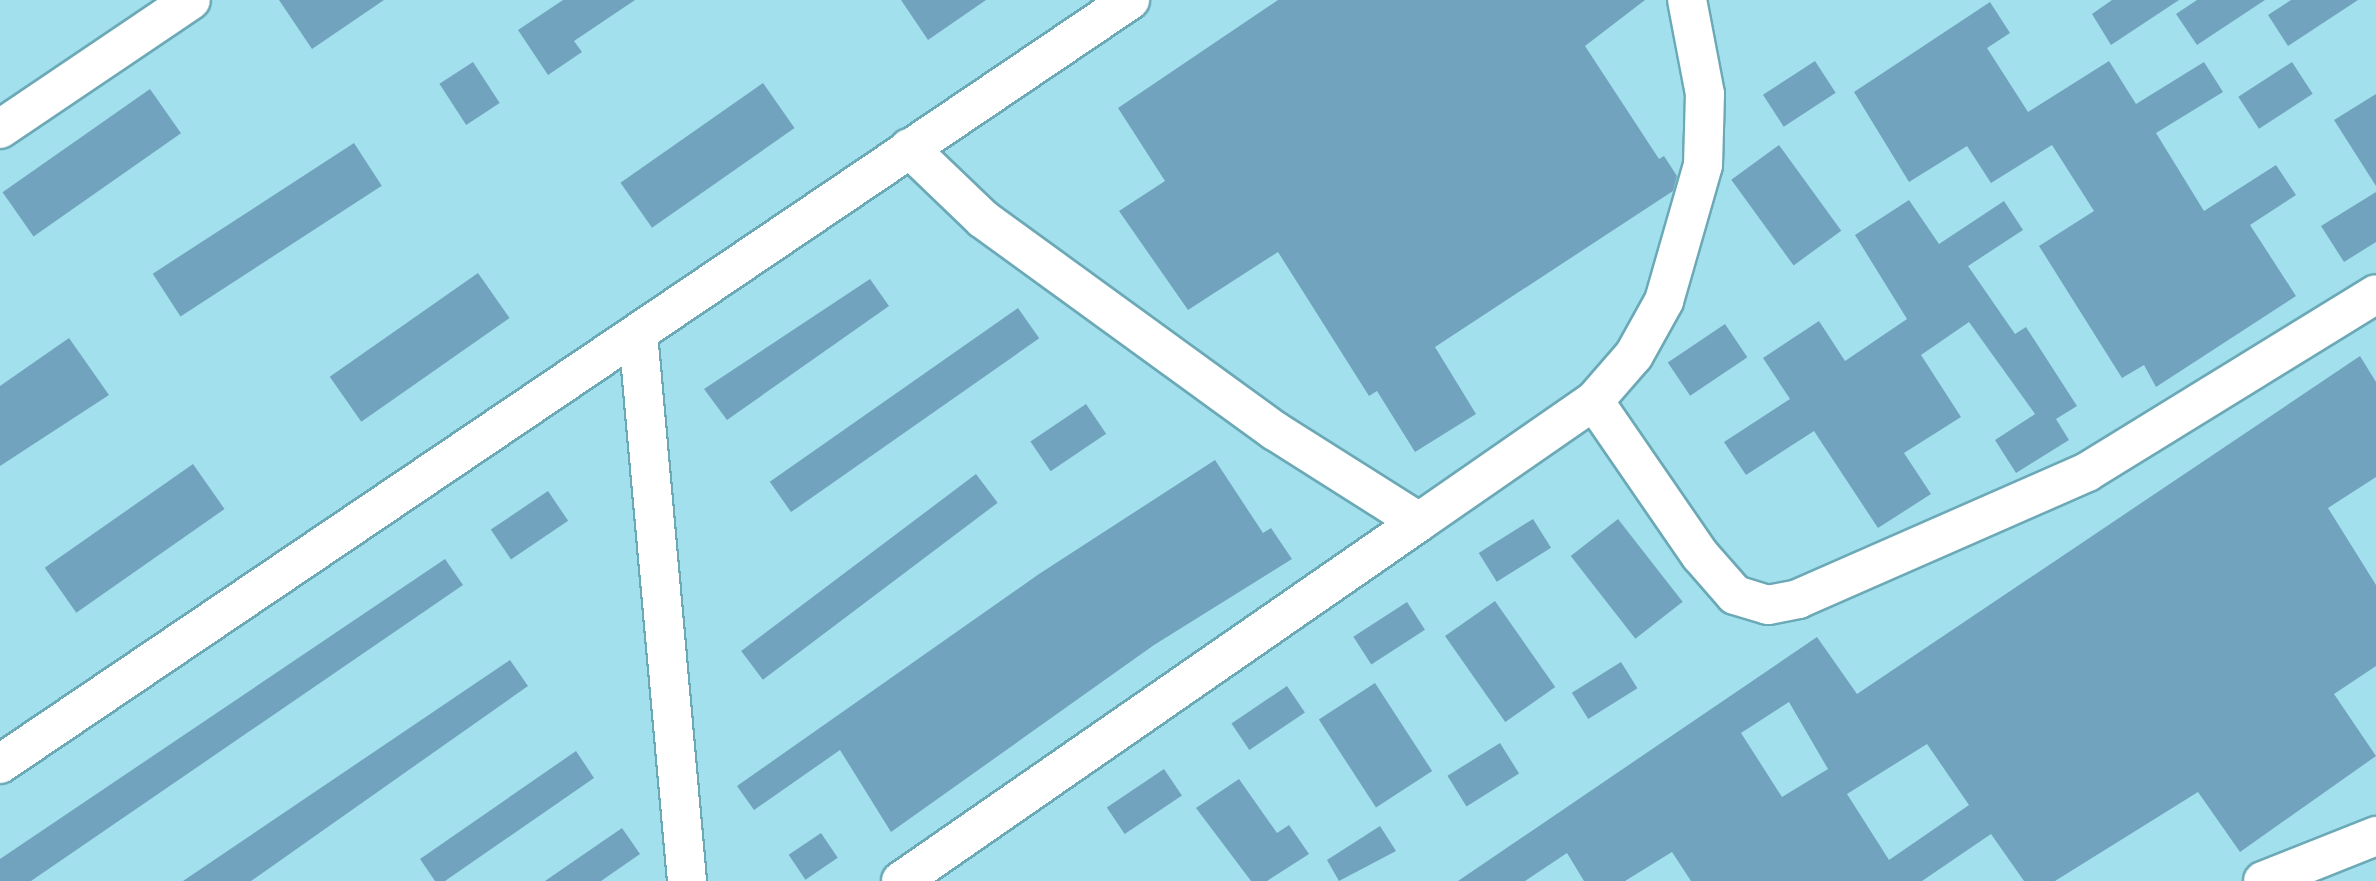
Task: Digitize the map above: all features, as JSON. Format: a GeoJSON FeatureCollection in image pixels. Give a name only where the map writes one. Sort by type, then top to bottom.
{"type":"FeatureCollection","features":[{"type":"Feature","properties":{"kind":"street"},"geometry":{"type":"LineString","coordinates":[[0,129],[191,0]]}},
{"type":"Feature","properties":{"kind":"street"},"geometry":{"type":"LineString","coordinates":[[0,764],[1130,0]]}},
{"type":"Feature","properties":{"kind":"street"},"geometry":{"type":"LineString","coordinates":[[901,881],[1594,401],[1647,334],[1690,225],[1703,165],[1705,94],[1687,0]]}},
{"type":"Feature","properties":{"kind":"street"},"geometry":{"type":"LineString","coordinates":[[909,148],[983,219],[1275,431],[1419,522]]}},
{"type":"Feature","properties":{"kind":"street"},"geometry":{"type":"LineString","coordinates":[[1594,401],[1709,565],[1735,595],[1768,605],[1798,600],[2087,472],[2376,294]]}},
{"type":"Feature","properties":{"kind":"street"},"geometry":{"type":"LineString","coordinates":[[638,334],[687,881]]}},
{"type":"Feature","properties":{"kind":"street"},"geometry":{"type":"LineString","coordinates":[[2263,881],[2376,836]]}},
{"type":"Feature","properties":{"kind":"building"},"geometry":{"type":"Polygon","coordinates":[[[279,0],[384,0],[312,49],[279,0]]]}},
{"type":"Feature","properties":{"kind":"building"},"geometry":{"type":"Polygon","coordinates":[[[563,0],[635,0],[574,41],[582,52],[548,75],[518,30],[563,0]]]}},
{"type":"Feature","properties":{"kind":"building"},"geometry":{"type":"Polygon","coordinates":[[[901,0],[986,0],[928,40],[901,0]]]}},
{"type":"Feature","properties":{"kind":"building"},"geometry":{"type":"Polygon","coordinates":[[[1278,0],[1645,0],[1585,46],[1659,159],[1664,156],[1677,176],[1673,191],[1435,347],[1476,414],[1415,452],[1377,391],[1369,396],[1278,252],[1188,310],[1119,211],[1165,181],[1118,108],[1278,0]]]}},
{"type":"Feature","properties":{"kind":"building"},"geometry":{"type":"Polygon","coordinates":[[[2112,0],[2179,0],[2111,45],[2092,14],[2112,0]]]}},
{"type":"Feature","properties":{"kind":"building"},"geometry":{"type":"Polygon","coordinates":[[[2197,0],[2265,0],[2197,45],[2176,14],[2197,0]]]}},
{"type":"Feature","properties":{"kind":"building"},"geometry":{"type":"Polygon","coordinates":[[[2291,0],[2358,0],[2288,46],[2268,15],[2291,0]]]}},
{"type":"Feature","properties":{"kind":"building"},"geometry":{"type":"Polygon","coordinates":[[[1990,2],[2010,33],[1987,48],[2028,112],[2109,61],[2136,104],[2204,62],[2223,92],[2156,133],[2204,211],[2276,165],[2296,195],[2250,225],[2296,296],[2156,387],[2144,365],[2122,378],[2039,246],[2094,211],[2052,145],[1991,183],[1967,146],[1909,182],[1854,92],[1990,2]]]}},
{"type":"Feature","properties":{"kind":"building"},"geometry":{"type":"Polygon","coordinates":[[[1815,61],[1836,93],[1784,127],[1763,95],[1815,61]]]}},
{"type":"Feature","properties":{"kind":"building"},"geometry":{"type":"Polygon","coordinates":[[[473,62],[500,103],[466,125],[439,84],[473,62]]]}},
{"type":"Feature","properties":{"kind":"building"},"geometry":{"type":"Polygon","coordinates":[[[2292,62],[2313,94],[2259,129],[2238,97],[2292,62]]]}},
{"type":"Feature","properties":{"kind":"building"},"geometry":{"type":"Polygon","coordinates":[[[763,83],[795,128],[652,228],[620,183],[763,83]]]}},
{"type":"Feature","properties":{"kind":"building"},"geometry":{"type":"Polygon","coordinates":[[[150,89],[181,133],[34,236],[3,192],[150,89]]]}},
{"type":"Feature","properties":{"kind":"building"},"geometry":{"type":"Polygon","coordinates":[[[2376,94],[2376,186],[2334,120],[2376,94]]]}},
{"type":"Feature","properties":{"kind":"building"},"geometry":{"type":"Polygon","coordinates":[[[354,143],[382,186],[180,316],[153,274],[354,143]]]}},
{"type":"Feature","properties":{"kind":"building"},"geometry":{"type":"Polygon","coordinates":[[[1779,145],[1841,231],[1794,265],[1731,180],[1779,145]]]}},
{"type":"Feature","properties":{"kind":"building"},"geometry":{"type":"Polygon","coordinates":[[[2376,192],[2376,242],[2344,262],[2321,226],[2376,192]]]}},
{"type":"Feature","properties":{"kind":"building"},"geometry":{"type":"Polygon","coordinates":[[[1909,200],[1939,244],[2004,201],[2023,230],[1968,266],[2015,334],[2026,327],[2077,406],[2056,419],[2069,440],[2016,473],[1995,440],[2035,414],[1969,322],[1921,355],[1961,417],[1904,453],[1931,494],[1878,528],[1814,431],[1746,475],[1724,442],[1790,399],[1763,358],[1819,321],[1845,361],[1907,319],[1855,235],[1909,200]]]}},
{"type":"Feature","properties":{"kind":"building"},"geometry":{"type":"Polygon","coordinates":[[[478,273],[510,318],[361,422],[330,377],[478,273]]]}},
{"type":"Feature","properties":{"kind":"building"},"geometry":{"type":"Polygon","coordinates":[[[870,279],[889,306],[727,420],[704,389],[870,279]]]}},
{"type":"Feature","properties":{"kind":"building"},"geometry":{"type":"Polygon","coordinates":[[[1018,308],[1039,338],[791,512],[770,482],[1018,308]]]}},
{"type":"Feature","properties":{"kind":"building"},"geometry":{"type":"Polygon","coordinates":[[[1725,324],[1747,357],[1690,396],[1668,363],[1725,324]]]}},
{"type":"Feature","properties":{"kind":"building"},"geometry":{"type":"Polygon","coordinates":[[[69,338],[109,395],[0,466],[0,386],[69,338]]]}},
{"type":"Feature","properties":{"kind":"building"},"geometry":{"type":"Polygon","coordinates":[[[2360,356],[2376,382],[2376,477],[2328,508],[2376,585],[2376,666],[2334,694],[2376,756],[2240,852],[2198,792],[2055,881],[2024,881],[1991,834],[1922,881],[1691,881],[1672,852],[1625,881],[1584,881],[1567,853],[1525,881],[1458,881],[1817,637],[1857,694],[2360,356]],[[1789,702],[1741,733],[1782,797],[1828,769],[1789,702]],[[1927,744],[1847,794],[1889,860],[1969,805],[1927,744]]]}},
{"type":"Feature","properties":{"kind":"building"},"geometry":{"type":"Polygon","coordinates":[[[1086,404],[1106,434],[1051,471],[1030,441],[1086,404]]]}},
{"type":"Feature","properties":{"kind":"building"},"geometry":{"type":"Polygon","coordinates":[[[1215,460],[1263,533],[1271,528],[1292,559],[1154,645],[891,832],[840,750],[754,810],[737,786],[1039,574],[1215,460]]]}},
{"type":"Feature","properties":{"kind":"building"},"geometry":{"type":"Polygon","coordinates":[[[193,464],[225,509],[76,613],[45,568],[193,464]]]}},
{"type":"Feature","properties":{"kind":"building"},"geometry":{"type":"Polygon","coordinates":[[[976,474],[998,503],[763,680],[741,651],[976,474]]]}},
{"type":"Feature","properties":{"kind":"building"},"geometry":{"type":"Polygon","coordinates":[[[548,491],[568,521],[511,559],[491,530],[548,491]]]}},
{"type":"Feature","properties":{"kind":"building"},"geometry":{"type":"Polygon","coordinates":[[[1533,519],[1551,548],[1497,582],[1479,553],[1533,519]]]}},
{"type":"Feature","properties":{"kind":"building"},"geometry":{"type":"Polygon","coordinates":[[[1618,519],[1683,602],[1635,639],[1571,556],[1618,519]]]}},
{"type":"Feature","properties":{"kind":"building"},"geometry":{"type":"Polygon","coordinates":[[[445,559],[463,585],[31,881],[0,881],[0,859],[445,559]]]}},
{"type":"Feature","properties":{"kind":"building"},"geometry":{"type":"Polygon","coordinates":[[[1495,601],[1555,687],[1505,722],[1445,636],[1495,601]]]}},
{"type":"Feature","properties":{"kind":"building"},"geometry":{"type":"Polygon","coordinates":[[[1407,602],[1425,630],[1371,665],[1353,637],[1407,602]]]}},
{"type":"Feature","properties":{"kind":"building"},"geometry":{"type":"Polygon","coordinates":[[[510,660],[528,686],[251,881],[183,881],[510,660]]]}},
{"type":"Feature","properties":{"kind":"building"},"geometry":{"type":"Polygon","coordinates":[[[1621,662],[1637,688],[1588,719],[1572,693],[1621,662]]]}},
{"type":"Feature","properties":{"kind":"building"},"geometry":{"type":"Polygon","coordinates":[[[1375,683],[1432,771],[1376,808],[1319,719],[1375,683]]]}},
{"type":"Feature","properties":{"kind":"building"},"geometry":{"type":"Polygon","coordinates":[[[1287,686],[1305,713],[1249,750],[1231,723],[1287,686]]]}},
{"type":"Feature","properties":{"kind":"building"},"geometry":{"type":"Polygon","coordinates":[[[1500,743],[1519,774],[1466,806],[1447,776],[1500,743]]]}},
{"type":"Feature","properties":{"kind":"building"},"geometry":{"type":"Polygon","coordinates":[[[576,751],[594,778],[445,881],[435,881],[420,859],[576,751]]]}},
{"type":"Feature","properties":{"kind":"building"},"geometry":{"type":"Polygon","coordinates":[[[1164,769],[1182,796],[1125,834],[1107,808],[1164,769]]]}},
{"type":"Feature","properties":{"kind":"building"},"geometry":{"type":"Polygon","coordinates":[[[1239,779],[1277,833],[1289,825],[1309,854],[1267,881],[1251,881],[1196,808],[1239,779]]]}},
{"type":"Feature","properties":{"kind":"building"},"geometry":{"type":"Polygon","coordinates":[[[1380,826],[1396,851],[1339,881],[1327,860],[1380,826]]]}},
{"type":"Feature","properties":{"kind":"building"},"geometry":{"type":"Polygon","coordinates":[[[622,828],[640,854],[601,881],[545,881],[622,828]]]}},
{"type":"Feature","properties":{"kind":"building"},"geometry":{"type":"Polygon","coordinates":[[[821,833],[838,858],[805,880],[789,855],[821,833]]]}}]}
